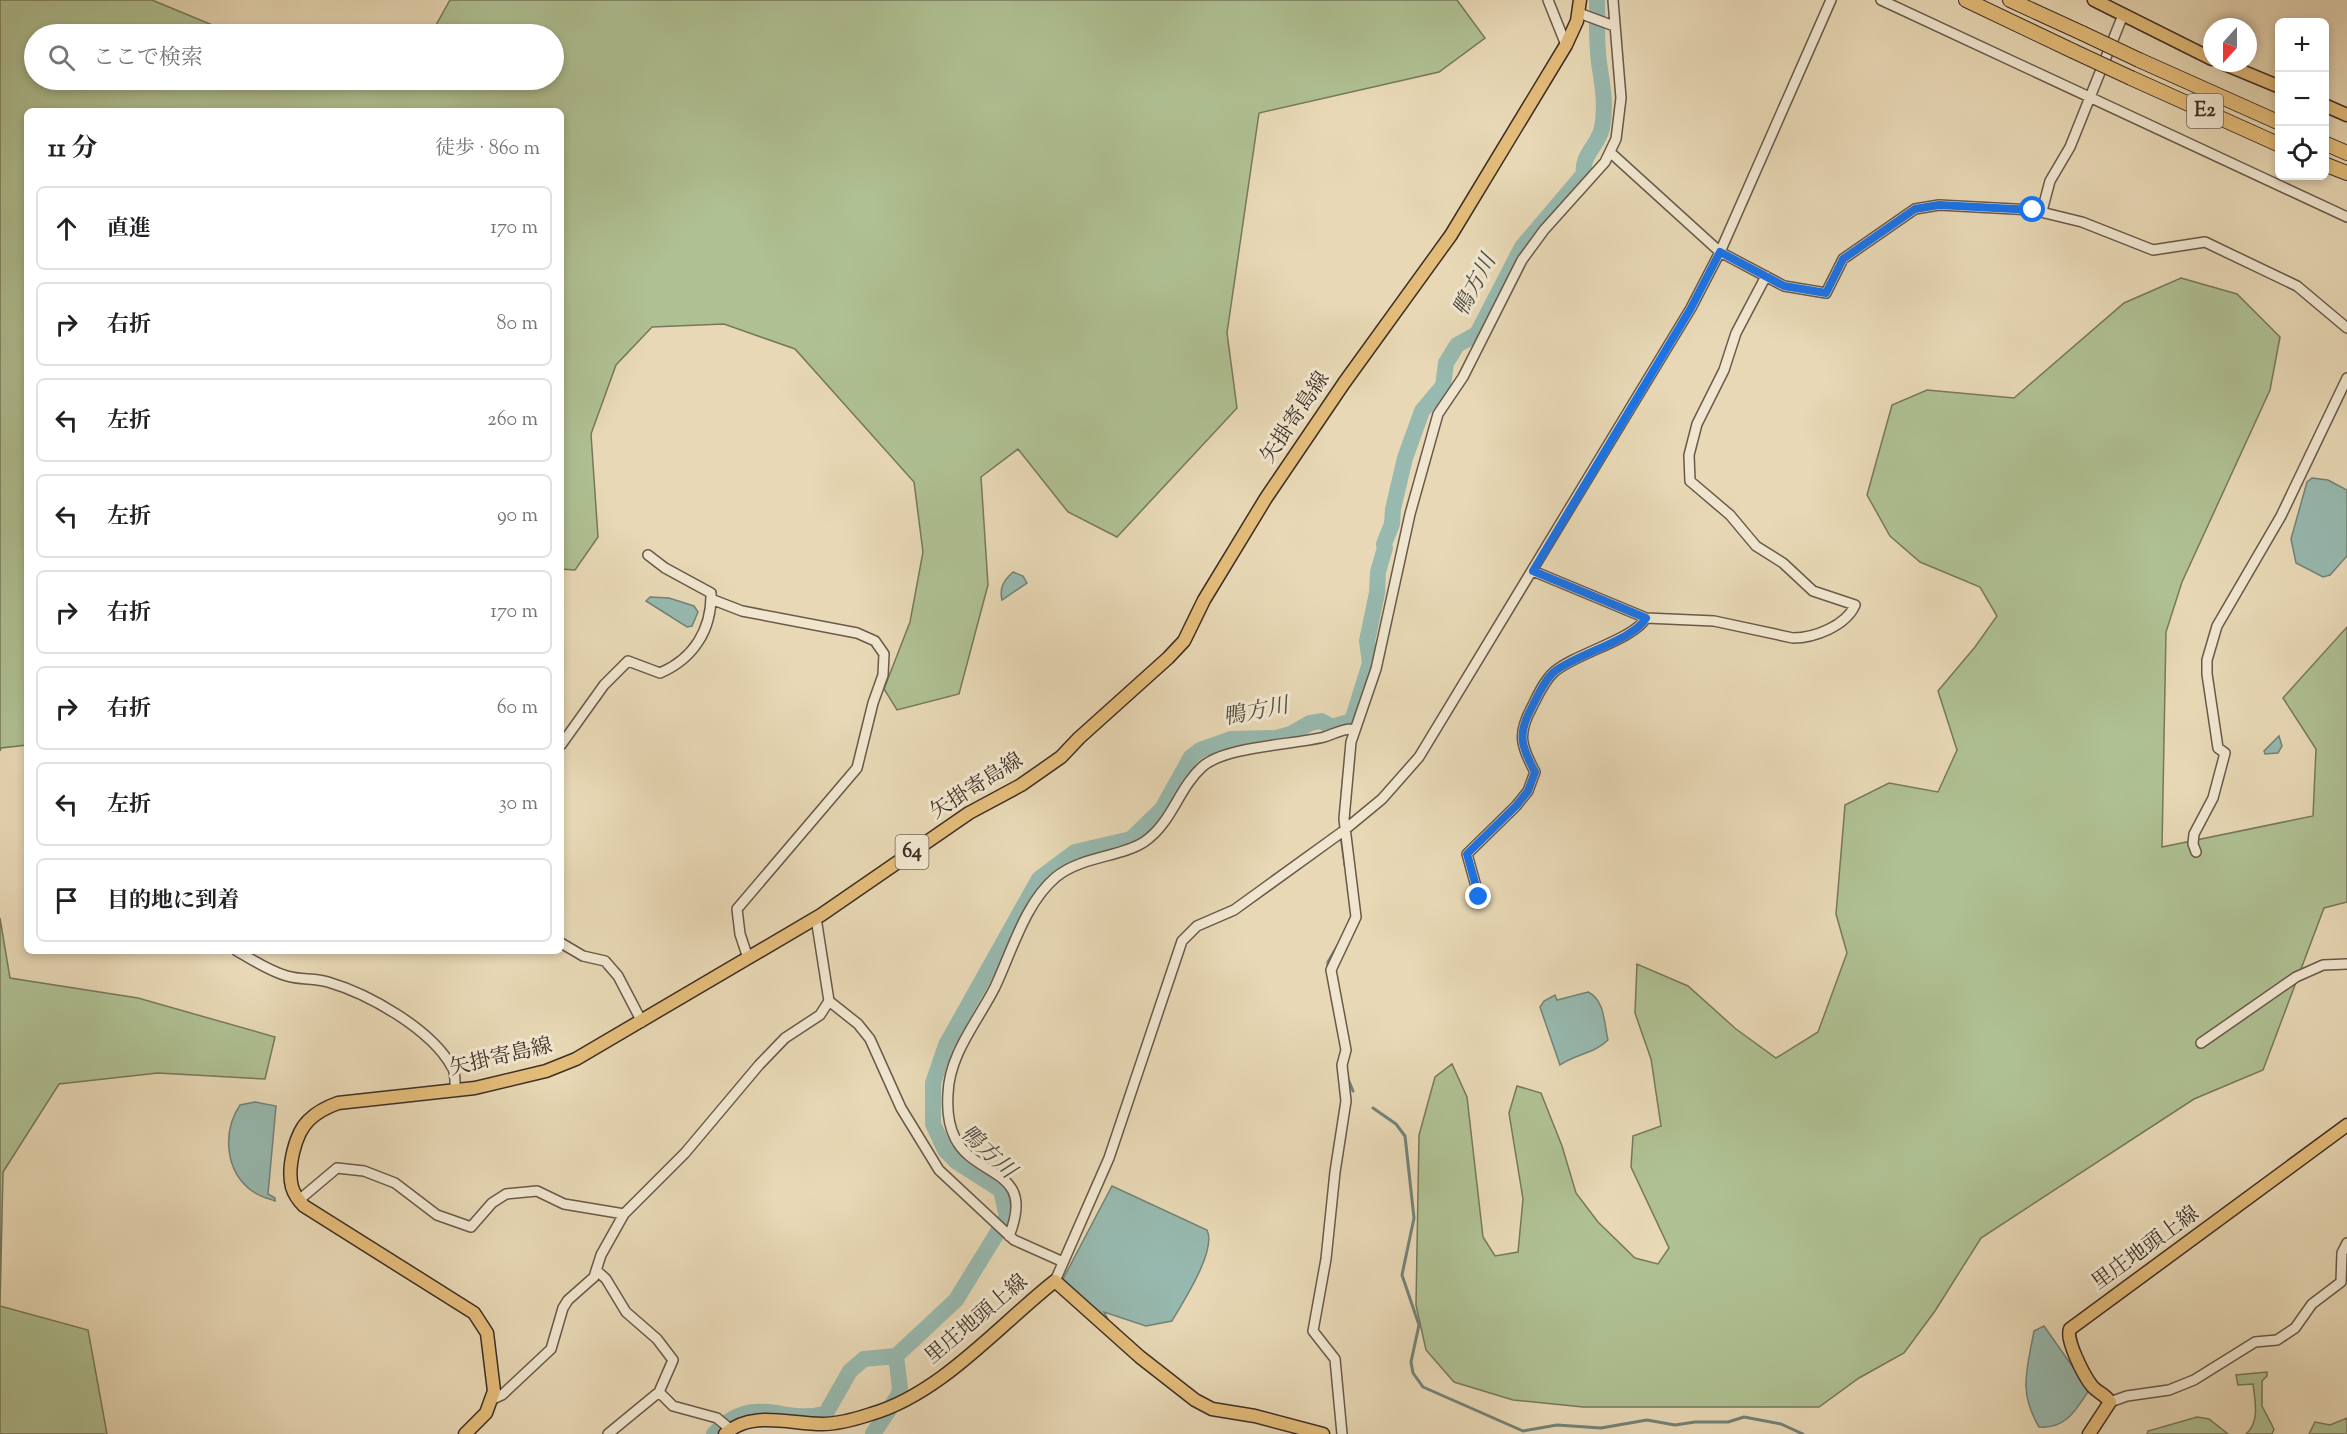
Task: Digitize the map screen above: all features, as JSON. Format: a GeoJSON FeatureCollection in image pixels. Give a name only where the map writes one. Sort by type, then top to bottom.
{"type":"FeatureCollection","features":[{"type":"Feature","properties":{"kind":"highway","name":"E2"},"geometry":{"type":"LineString","coordinates":[[1966,0],[2275,143]]}},
{"type":"Feature","properties":{"kind":"highway","name":"E2"},"geometry":{"type":"LineString","coordinates":[[2010,0],[2275,121]]}},
{"type":"Feature","properties":{"kind":"highway"},"geometry":{"type":"LineString","coordinates":[[2329,145],[2347,153]]}},
{"type":"Feature","properties":{"kind":"highway"},"geometry":{"type":"LineString","coordinates":[[2329,166],[2347,173]]}},
{"type":"Feature","properties":{"kind":"main road"},"geometry":{"type":"LineString","coordinates":[[2094,0],[2203,55]]}},
{"type":"Feature","properties":{"kind":"main road","name":"矢掛寄島線"},"geometry":{"type":"LineString","coordinates":[[299,1200],[292,1188],[292,1160],[307,1122],[321,1110],[338,1103],[455,1090],[502,1082],[576,1059],[816,918],[969,813],[1021,785],[1061,757],[1168,658],[1184,640],[1204,600],[1260,506],[1338,392],[1451,235],[1566,45],[1579,6]]}},
{"type":"Feature","properties":{"kind":"main road"},"geometry":{"type":"LineString","coordinates":[[2244,72],[2275,85]]}},
{"type":"Feature","properties":{"kind":"main road"},"geometry":{"type":"LineString","coordinates":[[2329,107],[2347,115]]}},
{"type":"Feature","properties":{"kind":"main road","name":"里庄地頭上線"},"geometry":{"type":"LineString","coordinates":[[2110,1402],[2092,1386],[2069,1343],[2070,1329],[2347,1125]]}},
{"type":"Feature","properties":{"kind":"main road"},"geometry":{"type":"LineString","coordinates":[[299,1200],[316,1214],[474,1313],[487,1333],[493,1399],[486,1413],[465,1434]]}},
{"type":"Feature","properties":{"kind":"main road","name":"里庄地頭上線"},"geometry":{"type":"LineString","coordinates":[[727,1430],[753,1419],[824,1424],[883,1410],[899,1403],[972,1353],[1054,1281],[1140,1357],[1195,1400],[1212,1408],[1255,1416],[1323,1434]]}},
{"type":"Feature","properties":{"kind":"main road"},"geometry":{"type":"LineString","coordinates":[[2089,1434],[2110,1402]]}},
{"type":"Feature","properties":{"kind":"street"},"geometry":{"type":"LineString","coordinates":[[1548,0],[1566,45]]}},
{"type":"Feature","properties":{"kind":"street"},"geometry":{"type":"LineString","coordinates":[[1341,1434],[1335,1359],[1313,1331],[1326,1259],[1335,1172],[1347,1101],[1342,1065],[1346,1050],[1331,970],[1356,917],[1341,833],[1351,729],[1376,669],[1410,514],[1438,414],[1462,377],[1522,260],[1544,230],[1611,153],[1620,123],[1621,98],[1612,25],[1613,0]]}},
{"type":"Feature","properties":{"kind":"street"},"geometry":{"type":"LineString","coordinates":[[1054,1281],[1118,1134],[1182,942],[1197,926],[1234,910],[1341,833],[1382,799],[1419,758],[1691,308],[1720,252],[1831,0]]}},
{"type":"Feature","properties":{"kind":"street"},"geometry":{"type":"LineString","coordinates":[[1881,0],[2347,217]]}},
{"type":"Feature","properties":{"kind":"street"},"geometry":{"type":"LineString","coordinates":[[1579,6],[1592,18],[1612,25]]}},
{"type":"Feature","properties":{"kind":"street"},"geometry":{"type":"LineString","coordinates":[[2042,211],[2050,181],[2070,147],[2123,15]]}},
{"type":"Feature","properties":{"kind":"street"},"geometry":{"type":"LineString","coordinates":[[1611,153],[1720,252],[1784,286],[1826,293],[1843,259],[1915,209],[1939,205],[2042,211],[2082,222],[2153,250],[2205,242],[2290,282],[2347,328]]}},
{"type":"Feature","properties":{"kind":"street"},"geometry":{"type":"LineString","coordinates":[[1533,571],[1646,618],[1714,621],[1802,639],[1843,623],[1855,605],[1814,591],[1783,563],[1756,546],[1730,515],[1690,481],[1689,455],[1697,424],[1724,370],[1736,333],[1766,276]]}},
{"type":"Feature","properties":{"kind":"street"},"geometry":{"type":"LineString","coordinates":[[2196,852],[2193,844],[2194,834],[2213,798],[2225,753],[2218,748],[2208,680],[2207,660],[2211,642],[2226,609],[2281,516],[2347,378]]}},
{"type":"Feature","properties":{"kind":"street"},"geometry":{"type":"LineString","coordinates":[[564,741],[604,685],[628,662],[660,673],[679,665],[702,636],[711,614],[711,593],[665,568],[648,555]]}},
{"type":"Feature","properties":{"kind":"street"},"geometry":{"type":"LineString","coordinates":[[711,599],[742,610],[857,633],[875,641],[884,654],[883,675],[873,703],[857,768],[737,909],[740,934],[748,958]]}},
{"type":"Feature","properties":{"kind":"street"},"geometry":{"type":"LineString","coordinates":[[1479,897],[1467,854],[1528,791],[1535,772],[1522,748],[1523,722],[1541,688],[1554,672],[1597,647],[1636,631],[1646,618]]}},
{"type":"Feature","properties":{"kind":"street"},"geometry":{"type":"LineString","coordinates":[[1006,1234],[1017,1215],[1013,1194],[997,1173],[966,1152],[955,1139],[948,1119],[948,1090],[954,1064],[981,1008],[993,990],[1030,910],[1058,876],[1095,857],[1143,843],[1161,827],[1193,777],[1210,761],[1232,754],[1324,737],[1351,729]]}},
{"type":"Feature","properties":{"kind":"street"},"geometry":{"type":"LineString","coordinates":[[493,1399],[509,1389],[551,1349],[563,1308],[568,1300],[594,1277],[601,1255],[624,1214],[685,1153],[785,1038],[820,1015],[829,1001],[816,918]]}},
{"type":"Feature","properties":{"kind":"street"},"geometry":{"type":"LineString","coordinates":[[564,945],[583,956],[605,961],[618,976],[642,1022]]}},
{"type":"Feature","properties":{"kind":"street"},"geometry":{"type":"LineString","coordinates":[[242,954],[289,977],[325,981],[353,990],[401,1017],[435,1046],[454,1069],[455,1090]]}},
{"type":"Feature","properties":{"kind":"street"},"geometry":{"type":"LineString","coordinates":[[2201,1043],[2296,976],[2323,965],[2347,964]]}},
{"type":"Feature","properties":{"kind":"street"},"geometry":{"type":"LineString","coordinates":[[829,1001],[858,1024],[870,1039],[902,1108],[939,1170],[1006,1234],[1062,1261]]}},
{"type":"Feature","properties":{"kind":"street"},"geometry":{"type":"LineString","coordinates":[[299,1200],[337,1168],[364,1170],[395,1184],[437,1215],[471,1227],[492,1203],[512,1193],[537,1191],[564,1204],[624,1214]]}},
{"type":"Feature","properties":{"kind":"street"},"geometry":{"type":"LineString","coordinates":[[2110,1402],[2127,1396],[2169,1390],[2194,1380],[2255,1342],[2277,1340],[2295,1328],[2312,1304],[2341,1282],[2342,1253],[2347,1244]]}},
{"type":"Feature","properties":{"kind":"street"},"geometry":{"type":"LineString","coordinates":[[596,1270],[606,1279],[626,1312],[657,1339],[673,1360],[659,1392],[608,1434]]}},
{"type":"Feature","properties":{"kind":"street"},"geometry":{"type":"LineString","coordinates":[[659,1392],[673,1406],[717,1418],[727,1430]]}},
{"type":"Feature","properties":{"kind":"green space"},"geometry":{"type":"Polygon","coordinates":[[[0,0],[152,0],[210,24],[24,24],[24,90],[564,90],[564,24],[437,24],[450,0],[1457,0],[1485,38],[1439,72],[1259,113],[1227,333],[1237,408],[1117,537],[1068,512],[1018,449],[981,477],[988,585],[959,694],[897,710],[884,689],[910,622],[923,552],[914,482],[795,349],[724,324],[652,327],[616,365],[591,434],[598,537],[575,570],[564,569],[564,108],[24,108],[24,745],[1,748],[0,751],[0,0]]]}},
{"type":"Feature","properties":{"kind":"green space"},"geometry":{"type":"Polygon","coordinates":[[[2181,278],[2237,294],[2280,337],[2270,390],[2182,582],[2166,632],[2162,847],[2313,816],[2316,749],[2283,698],[2347,627],[2347,902],[2324,908],[2263,1070],[2194,1099],[1981,1238],[1935,1311],[1904,1353],[1859,1378],[1819,1407],[1583,1407],[1513,1400],[1454,1382],[1426,1350],[1416,1305],[1419,1135],[1435,1077],[1452,1064],[1467,1097],[1483,1237],[1495,1256],[1518,1252],[1523,1199],[1509,1113],[1517,1086],[1541,1093],[1562,1146],[1576,1193],[1598,1222],[1635,1258],[1658,1264],[1669,1248],[1631,1167],[1633,1136],[1661,1126],[1651,1059],[1635,1013],[1637,964],[1688,986],[1736,1029],[1776,1058],[1818,1032],[1847,953],[1836,914],[1845,805],[1889,783],[1938,792],[1957,750],[1938,691],[1975,647],[1997,616],[1980,587],[1920,562],[1890,536],[1867,495],[1892,405],[1927,390],[2014,398],[2124,303],[2181,278]]]}},
{"type":"Feature","properties":{"kind":"green space"},"geometry":{"type":"Polygon","coordinates":[[[0,918],[10,978],[138,998],[275,1037],[265,1079],[158,1073],[59,1084],[3,1172],[0,1306],[0,918]]]}},
{"type":"Feature","properties":{"kind":"green space"},"geometry":{"type":"Polygon","coordinates":[[[0,1306],[88,1330],[107,1434],[0,1434],[0,1306]]]}},
{"type":"Feature","properties":{"kind":"green space"},"geometry":{"type":"Polygon","coordinates":[[[2267,1372],[2267,1376],[2262,1381],[2262,1406],[2274,1429],[2272,1434],[2246,1434],[2255,1417],[2253,1384],[2238,1385],[2236,1375],[2267,1372]]]}},
{"type":"Feature","properties":{"kind":"green space"},"geometry":{"type":"Polygon","coordinates":[[[2197,1417],[2209,1419],[2228,1434],[2147,1434],[2148,1431],[2197,1417]]]}},
{"type":"Feature","properties":{"kind":"green space"},"geometry":{"type":"Polygon","coordinates":[[[2347,1418],[2347,1434],[2309,1434],[2315,1422],[2330,1425],[2347,1418]]]}},
{"type":"Feature","properties":{"kind":"water"},"geometry":{"type":"Polygon","coordinates":[[[2312,478],[2328,480],[2347,490],[2347,556],[2330,575],[2323,577],[2296,563],[2291,539],[2307,482],[2312,478]]]}},
{"type":"Feature","properties":{"kind":"water"},"geometry":{"type":"Polygon","coordinates":[[[1013,572],[1023,576],[1027,583],[1002,600],[1003,584],[1013,572]]]}},
{"type":"Feature","properties":{"kind":"water"},"geometry":{"type":"Polygon","coordinates":[[[650,597],[669,598],[694,606],[698,612],[692,626],[687,627],[646,601],[650,597]]]}},
{"type":"Feature","properties":{"kind":"water"},"geometry":{"type":"Polygon","coordinates":[[[2279,736],[2282,746],[2278,753],[2265,754],[2264,751],[2279,736]]]}},
{"type":"Feature","properties":{"kind":"water"},"geometry":{"type":"Polygon","coordinates":[[[1588,992],[1598,1000],[1601,1006],[1608,1040],[1603,1045],[1560,1065],[1540,1007],[1544,1001],[1555,995],[1557,1000],[1588,992]]]}},
{"type":"Feature","properties":{"kind":"water"},"geometry":{"type":"Polygon","coordinates":[[[255,1102],[276,1106],[268,1194],[275,1198],[275,1201],[255,1193],[243,1183],[236,1173],[229,1151],[230,1127],[234,1116],[240,1105],[255,1102]]]}},
{"type":"Feature","properties":{"kind":"water"},"geometry":{"type":"Polygon","coordinates":[[[1112,1186],[1207,1230],[1209,1239],[1203,1263],[1172,1321],[1146,1326],[1104,1312],[1112,1326],[1063,1279],[1112,1186]]]}},
{"type":"Feature","properties":{"kind":"water"},"geometry":{"type":"Polygon","coordinates":[[[2044,1326],[2089,1390],[2069,1417],[2056,1425],[2039,1427],[2028,1402],[2026,1380],[2034,1331],[2044,1326]]]}},
{"type":"Feature","properties":{"kind":"waterway","name":"鴨方川"},"geometry":{"type":"LineString","coordinates":[[896,1356],[956,1300],[1007,1217],[1001,1190],[957,1162],[945,1150],[933,1124],[933,1083],[946,1045],[1039,879],[1075,852],[1131,839],[1162,809],[1191,757],[1200,750],[1231,739],[1276,738],[1291,734],[1310,723],[1321,721],[1332,727],[1352,721],[1370,663],[1367,641],[1384,544],[1392,524],[1393,509],[1405,458],[1422,411],[1443,386],[1446,363],[1457,345],[1477,334],[1522,247],[1584,174],[1585,161],[1600,134],[1604,105],[1598,52],[1597,0]]}},
{"type":"Feature","properties":{"kind":"waterway"},"geometry":{"type":"LineString","coordinates":[[1342,793],[1344,773]]}},
{"type":"Feature","properties":{"kind":"waterway"},"geometry":{"type":"LineString","coordinates":[[1341,836],[1345,865]]}},
{"type":"Feature","properties":{"kind":"waterway"},"geometry":{"type":"LineString","coordinates":[[1328,969],[1328,962],[1341,940]]}},
{"type":"Feature","properties":{"kind":"waterway"},"geometry":{"type":"LineString","coordinates":[[1348,1079],[1353,1091]]}},
{"type":"Feature","properties":{"kind":"waterway"},"geometry":{"type":"LineString","coordinates":[[1373,1108],[1396,1124],[1405,1136],[1414,1218],[1402,1275],[1419,1325],[1411,1362],[1413,1373],[1423,1387],[1523,1431],[1557,1425],[1601,1428],[1647,1420],[1675,1425],[1695,1422],[1728,1422],[1744,1417],[1781,1424],[1803,1434]]}},
{"type":"Feature","properties":{"kind":"waterway"},"geometry":{"type":"LineString","coordinates":[[714,1434],[729,1421],[743,1414],[770,1412],[811,1416],[826,1413],[850,1371],[864,1359],[896,1356]]}},
{"type":"Feature","properties":{"kind":"waterway"},"geometry":{"type":"LineString","coordinates":[[873,1434],[898,1396],[900,1388],[896,1356]]}},
{"type":"Feature","properties":{"kind":"route"},"geometry":{"type":"LineString","coordinates":[[1479,897],[1467,854],[1472,845],[1516,806],[1528,791],[1535,772],[1522,748],[1523,722],[1541,688],[1554,672],[1597,647],[1636,631],[1646,618],[1588,596],[1533,571],[1691,308],[1720,252],[1784,286],[1826,293],[1843,259],[1905,213],[1939,205],[2033,210]]}}]}
